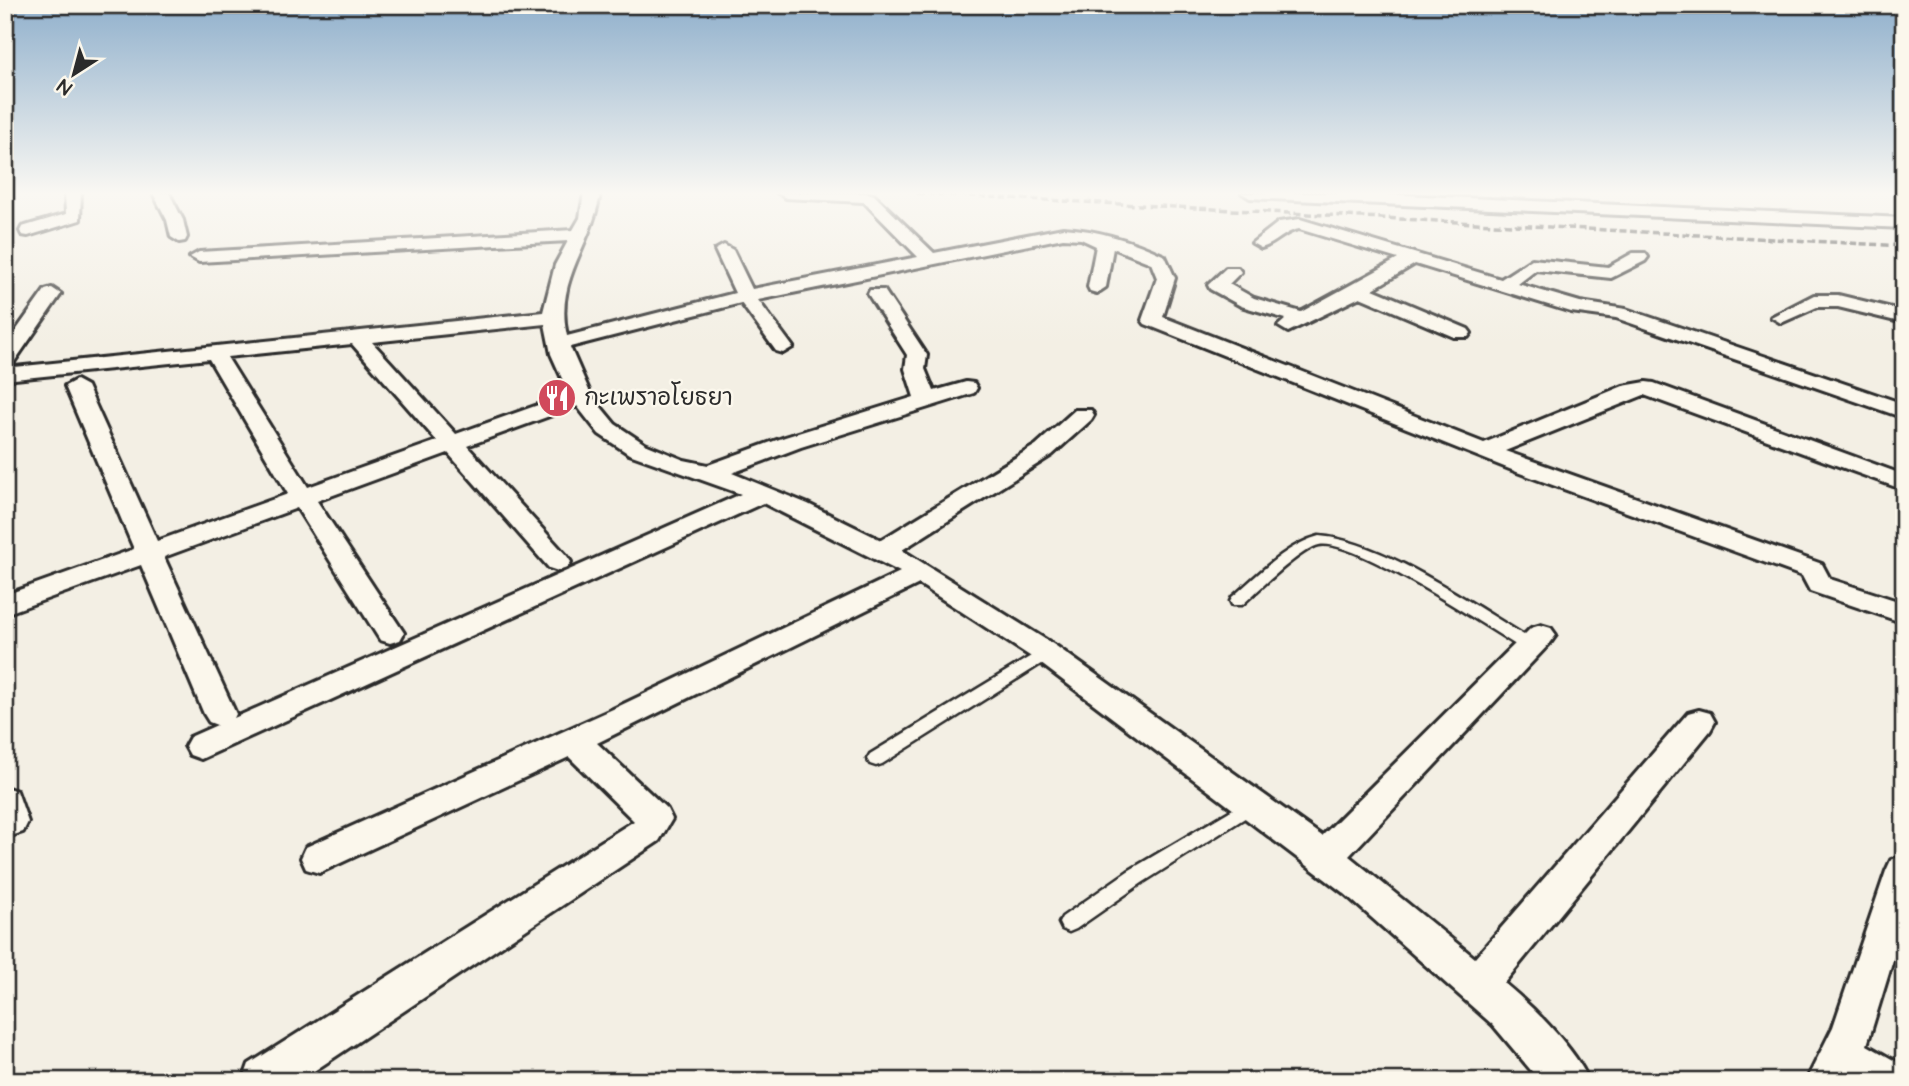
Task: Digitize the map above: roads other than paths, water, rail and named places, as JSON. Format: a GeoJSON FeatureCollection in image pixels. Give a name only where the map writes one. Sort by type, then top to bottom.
{"type":"FeatureCollection","features":[{"type":"Feature","properties":{"kind":"street"},"geometry":{"type":"LineString","coordinates":[[199,257],[429,244]]}},
{"type":"Feature","properties":{"kind":"street"},"geometry":{"type":"LineString","coordinates":[[575,244],[564,265],[556,331],[581,397],[607,429],[637,449],[763,494],[882,551],[1046,653],[1250,806],[1358,883],[1507,1011],[1568,1081]]}},
{"type":"Feature","properties":{"kind":"street"},"geometry":{"type":"LineString","coordinates":[[914,244],[929,258]]}},
{"type":"Feature","properties":{"kind":"street"},"geometry":{"type":"LineString","coordinates":[[5,374],[556,331],[663,314],[1006,244]]}},
{"type":"Feature","properties":{"kind":"street"},"geometry":{"type":"LineString","coordinates":[[1097,287],[1105,244]]}},
{"type":"Feature","properties":{"kind":"street"},"geometry":{"type":"LineString","coordinates":[[1114,244],[1159,260],[1166,278],[1152,320],[1484,451],[1812,570],[1820,585],[1904,613]]}},
{"type":"Feature","properties":{"kind":"street"},"geometry":{"type":"LineString","coordinates":[[1363,244],[1578,308],[1629,316],[1904,411]]}},
{"type":"Feature","properties":{"kind":"street"},"geometry":{"type":"LineString","coordinates":[[724,250],[746,297],[783,347]]}},
{"type":"Feature","properties":{"kind":"street"},"geometry":{"type":"LineString","coordinates":[[1504,286],[1532,264],[1611,273],[1639,257]]}},
{"type":"Feature","properties":{"kind":"street"},"geometry":{"type":"LineString","coordinates":[[1281,329],[1359,290],[1413,258]]}},
{"type":"Feature","properties":{"kind":"street"},"geometry":{"type":"LineString","coordinates":[[1232,272],[1217,285],[1254,305],[1303,318]]}},
{"type":"Feature","properties":{"kind":"street"},"geometry":{"type":"LineString","coordinates":[[1359,290],[1461,333]]}},
{"type":"Feature","properties":{"kind":"street"},"geometry":{"type":"LineString","coordinates":[[5,361],[52,293]]}},
{"type":"Feature","properties":{"kind":"street"},"geometry":{"type":"LineString","coordinates":[[877,294],[917,355],[915,369],[926,400]]}},
{"type":"Feature","properties":{"kind":"street"},"geometry":{"type":"LineString","coordinates":[[1781,317],[1814,301],[1861,305],[1904,317]]}},
{"type":"Feature","properties":{"kind":"street"},"geometry":{"type":"LineString","coordinates":[[361,342],[558,562]]}},
{"type":"Feature","properties":{"kind":"street"},"geometry":{"type":"LineString","coordinates":[[219,360],[303,499],[390,633]]}},
{"type":"Feature","properties":{"kind":"street"},"geometry":{"type":"LineString","coordinates":[[76,386],[219,714]]}},
{"type":"Feature","properties":{"kind":"street"},"geometry":{"type":"LineString","coordinates":[[710,473],[793,442],[966,388]]}},
{"type":"Feature","properties":{"kind":"street"},"geometry":{"type":"LineString","coordinates":[[1484,451],[1640,388],[1904,483]]}},
{"type":"Feature","properties":{"kind":"street"},"geometry":{"type":"LineString","coordinates":[[5,605],[581,397]]}},
{"type":"Feature","properties":{"kind":"street"},"geometry":{"type":"LineString","coordinates":[[882,551],[1044,450],[1083,415]]}},
{"type":"Feature","properties":{"kind":"street"},"geometry":{"type":"LineString","coordinates":[[201,746],[763,494]]}},
{"type":"Feature","properties":{"kind":"street"},"geometry":{"type":"LineString","coordinates":[[319,858],[574,741],[920,573]]}},
{"type":"Feature","properties":{"kind":"street"},"geometry":{"type":"LineString","coordinates":[[1324,858],[1535,640]]}},
{"type":"Feature","properties":{"kind":"street"},"geometry":{"type":"LineString","coordinates":[[1477,985],[1699,722]]}},
{"type":"Feature","properties":{"kind":"street"},"geometry":{"type":"LineString","coordinates":[[264,1079],[647,831],[655,819],[645,806],[574,741]]}},
{"type":"Feature","properties":{"kind":"street"},"geometry":{"type":"LineString","coordinates":[[1889,1081],[1835,1068],[1888,908],[1904,871]]}},
{"type":"Feature","properties":{"kind":"lane"},"geometry":{"type":"LineString","coordinates":[[1237,601],[1291,557],[1317,540],[1335,539],[1380,558],[1535,640]]}},
{"type":"Feature","properties":{"kind":"lane"},"geometry":{"type":"LineString","coordinates":[[876,760],[1046,653]]}},
{"type":"Feature","properties":{"kind":"lane"},"geometry":{"type":"LineString","coordinates":[[1069,923],[1250,806]]}},
{"type":"Feature","properties":{"kind":"railway"},"geometry":{"type":"LineString","coordinates":[[1861,244],[1904,246]]}},
{"type":"Feature","properties":{"kind":"place","name":"กะเพราอโยธยา"},"geometry":{"type":"Point","coordinates":[557,398]}}]}
